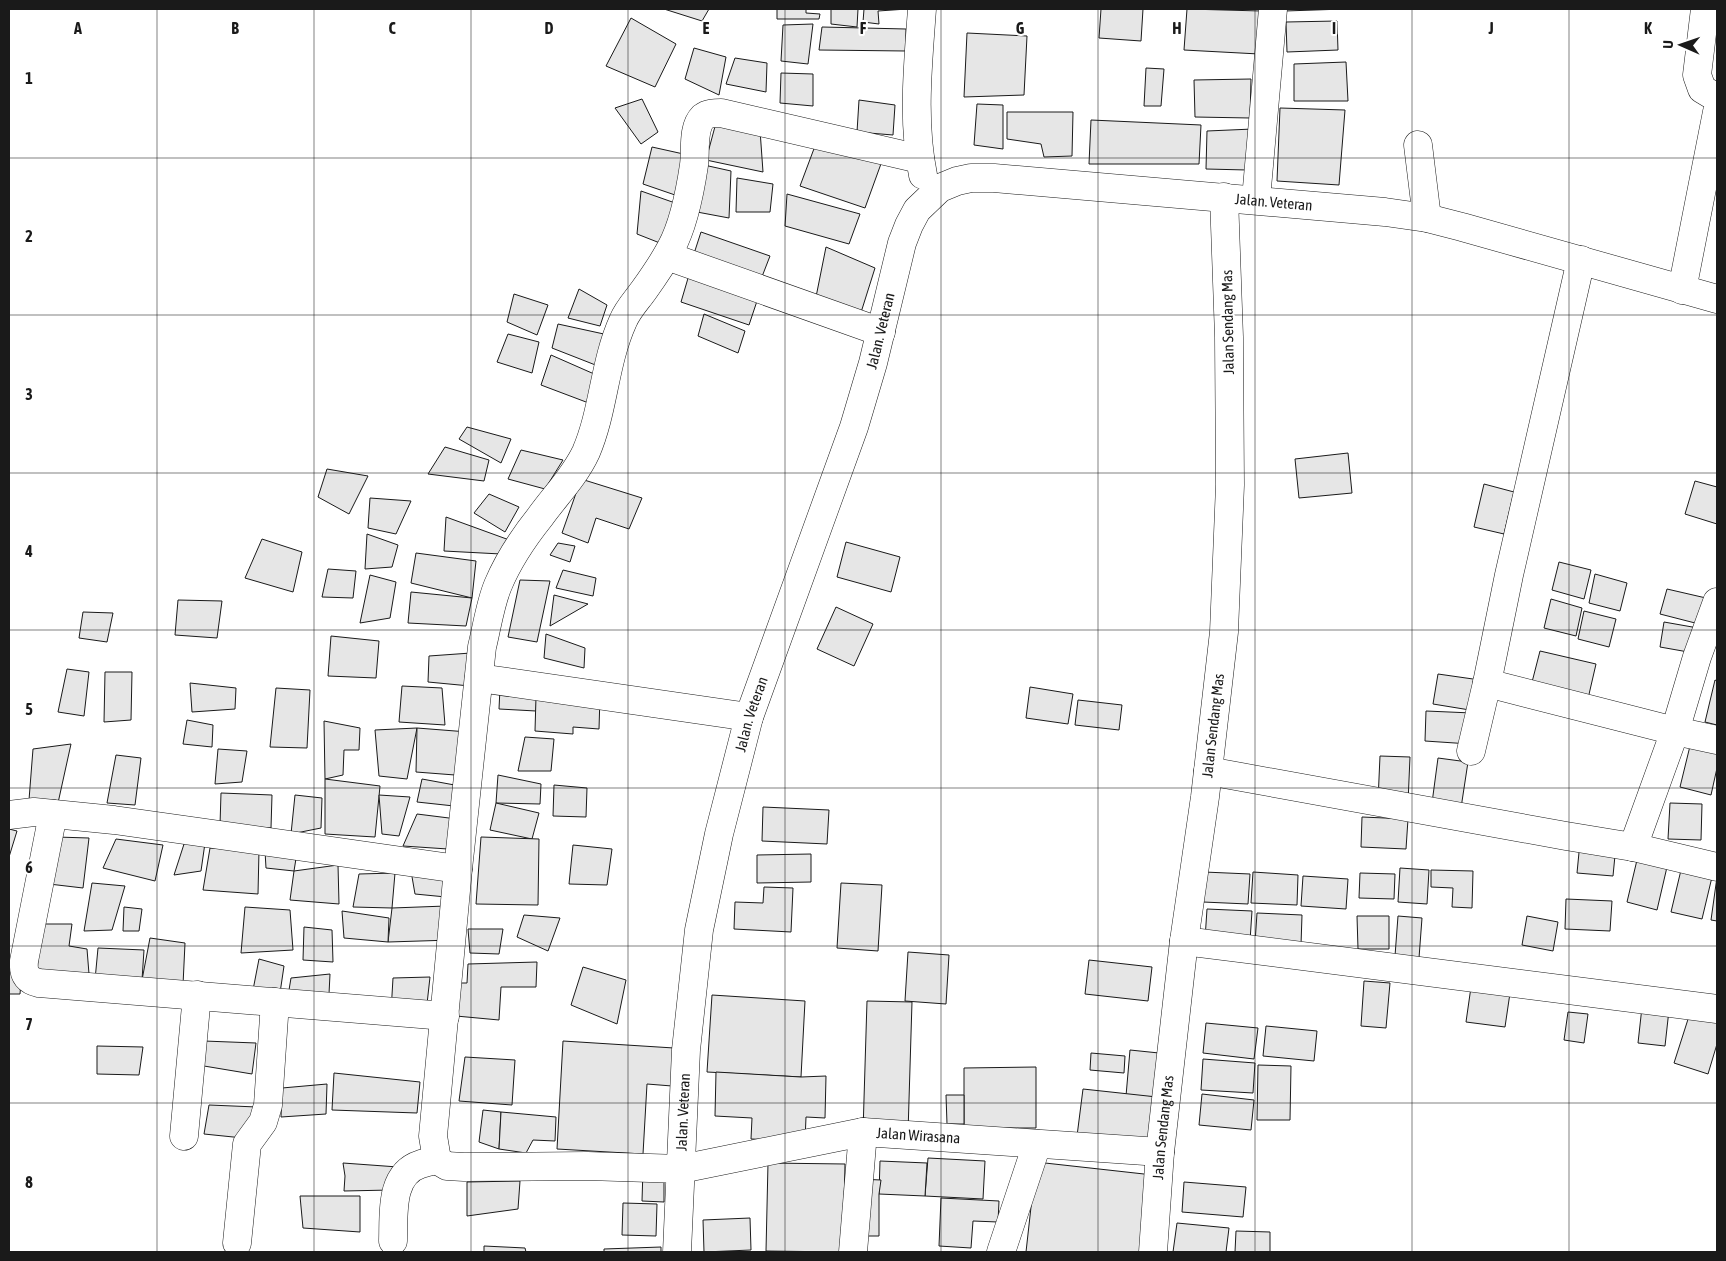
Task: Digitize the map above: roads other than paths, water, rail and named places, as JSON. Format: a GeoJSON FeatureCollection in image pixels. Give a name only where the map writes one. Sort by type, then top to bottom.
{"type":"FeatureCollection","features":[{"type":"Feature","properties":{"kind":"street"},"geometry":{"type":"LineString","coordinates":[[922,9],[916,107],[920,159],[928,199]]}},
{"type":"Feature","properties":{"kind":"street"},"geometry":{"type":"LineString","coordinates":[[1256,199],[1273,9]]}},
{"type":"Feature","properties":{"kind":"street"},"geometry":{"type":"LineString","coordinates":[[1705,9],[1697,75],[1702,89],[1717,98]]}},
{"type":"Feature","properties":{"kind":"street"},"geometry":{"type":"LineString","coordinates":[[1682,290],[1717,112]]}},
{"type":"Feature","properties":{"kind":"street"},"geometry":{"type":"LineString","coordinates":[[393,1241],[394,1200],[397,1187],[406,1172],[419,1164],[437,1160],[433,1136],[458,869],[482,647],[498,586],[508,565],[538,518],[565,485],[585,454],[598,419],[614,343],[623,320],[631,305],[661,268],[682,223],[694,165],[697,130],[704,117],[712,113],[742,118],[920,159]]}},
{"type":"Feature","properties":{"kind":"street"},"geometry":{"type":"LineString","coordinates":[[1418,145],[1427,218]]}},
{"type":"Feature","properties":{"kind":"street","name":"Jalan. Veteran"},"geometry":{"type":"LineString","coordinates":[[677,1252],[686,1050],[700,930],[719,834],[749,717],[854,426],[881,332],[902,243],[917,210],[940,188],[971,178],[994,178],[1256,199],[1427,218],[1717,299]]}},
{"type":"Feature","properties":{"kind":"street","name":"Jalan Sendang Mas"},"geometry":{"type":"LineString","coordinates":[[1153,1252],[1160,1152],[1184,941],[1208,770],[1224,632],[1230,485],[1229,337],[1224,197]]}},
{"type":"Feature","properties":{"kind":"street"},"geometry":{"type":"LineString","coordinates":[[667,256],[881,332]]}},
{"type":"Feature","properties":{"kind":"street"},"geometry":{"type":"LineString","coordinates":[[1471,751],[1581,260]]}},
{"type":"Feature","properties":{"kind":"street"},"geometry":{"type":"LineString","coordinates":[[1633,847],[1675,731],[1697,657],[1711,636],[1717,602]]}},
{"type":"Feature","properties":{"kind":"street"},"geometry":{"type":"LineString","coordinates":[[479,678],[749,717]]}},
{"type":"Feature","properties":{"kind":"street"},"geometry":{"type":"LineString","coordinates":[[1487,683],[1717,740]]}},
{"type":"Feature","properties":{"kind":"street"},"geometry":{"type":"LineString","coordinates":[[1208,770],[1633,847],[1717,867]]}},
{"type":"Feature","properties":{"kind":"street"},"geometry":{"type":"LineString","coordinates":[[9,815],[34,812],[143,824],[458,869]]}},
{"type":"Feature","properties":{"kind":"street"},"geometry":{"type":"LineString","coordinates":[[53,814],[24,961],[23,970],[26,977],[31,981],[445,1016]]}},
{"type":"Feature","properties":{"kind":"street"},"geometry":{"type":"LineString","coordinates":[[1184,941],[1717,1009]]}},
{"type":"Feature","properties":{"kind":"street"},"geometry":{"type":"LineString","coordinates":[[184,1136],[197,995]]}},
{"type":"Feature","properties":{"kind":"street"},"geometry":{"type":"LineString","coordinates":[[237,1244],[246,1144],[263,1122],[268,1104],[275,1002]]}},
{"type":"Feature","properties":{"kind":"street"},"geometry":{"type":"LineString","coordinates":[[853,1252],[863,1132]]}},
{"type":"Feature","properties":{"kind":"street","name":"Jalan Wirasana"},"geometry":{"type":"LineString","coordinates":[[437,1160],[447,1166],[464,1167],[587,1166],[681,1169],[863,1132],[1160,1152]]}},
{"type":"Feature","properties":{"kind":"street"},"geometry":{"type":"LineString","coordinates":[[1001,1252],[1036,1144]]}}]}
